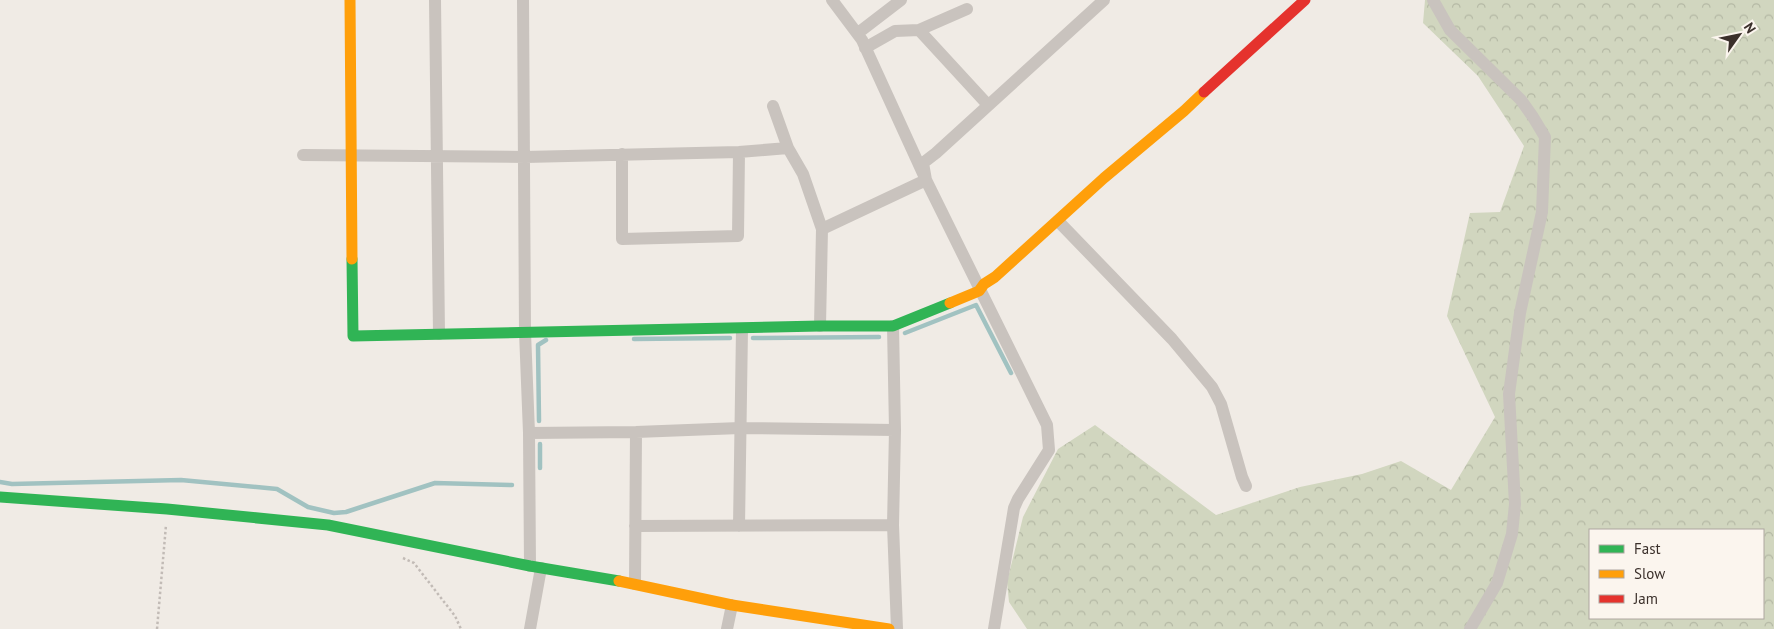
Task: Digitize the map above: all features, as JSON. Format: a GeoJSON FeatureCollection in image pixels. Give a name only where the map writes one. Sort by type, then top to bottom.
{"type":"FeatureCollection","features":[{"type":"Feature","properties":{"kind":"street"},"geometry":{"type":"LineString","coordinates":[[350,0],[353,336],[893,326],[979,291],[984,284],[995,277],[1104,178],[1184,111],[1305,0]]}},
{"type":"Feature","properties":{"kind":"street"},"geometry":{"type":"LineString","coordinates":[[435,0],[439,334]]}},
{"type":"Feature","properties":{"kind":"street"},"geometry":{"type":"LineString","coordinates":[[522,0],[525,157],[525,332],[535,567],[530,629]]}},
{"type":"Feature","properties":{"kind":"street"},"geometry":{"type":"LineString","coordinates":[[832,0],[858,33],[979,291],[1047,425],[1049,450],[1014,508],[994,629]]}},
{"type":"Feature","properties":{"kind":"street"},"geometry":{"type":"LineString","coordinates":[[858,33],[901,0]]}},
{"type":"Feature","properties":{"kind":"street"},"geometry":{"type":"LineString","coordinates":[[926,180],[922,163],[936,153],[1104,0]]}},
{"type":"Feature","properties":{"kind":"street"},"geometry":{"type":"LineString","coordinates":[[1433,0],[1450,30],[1521,100],[1545,138],[1542,212],[1520,313],[1509,394],[1515,504],[1512,534],[1497,583],[1470,629]]}},
{"type":"Feature","properties":{"kind":"street"},"geometry":{"type":"LineString","coordinates":[[865,48],[894,31],[919,30],[967,9]]}},
{"type":"Feature","properties":{"kind":"street"},"geometry":{"type":"LineString","coordinates":[[919,30],[988,105]]}},
{"type":"Feature","properties":{"kind":"street"},"geometry":{"type":"LineString","coordinates":[[773,106],[788,148],[804,174],[822,229],[820,326]]}},
{"type":"Feature","properties":{"kind":"street"},"geometry":{"type":"LineString","coordinates":[[303,156],[525,157],[739,152],[788,148]]}},
{"type":"Feature","properties":{"kind":"street"},"geometry":{"type":"LineString","coordinates":[[622,154],[622,239],[738,236],[739,152]]}},
{"type":"Feature","properties":{"kind":"street"},"geometry":{"type":"LineString","coordinates":[[822,229],[926,180]]}},
{"type":"Feature","properties":{"kind":"street"},"geometry":{"type":"LineString","coordinates":[[1058,220],[1172,340],[1212,386],[1221,404],[1246,486]]}},
{"type":"Feature","properties":{"kind":"street"},"geometry":{"type":"LineString","coordinates":[[893,326],[895,430],[893,525],[897,629]]}},
{"type":"Feature","properties":{"kind":"street"},"geometry":{"type":"LineString","coordinates":[[739,526],[742,329]]}},
{"type":"Feature","properties":{"kind":"street"},"geometry":{"type":"LineString","coordinates":[[529,433],[636,432],[740,428],[895,430]]}},
{"type":"Feature","properties":{"kind":"street"},"geometry":{"type":"LineString","coordinates":[[635,584],[636,432]]}},
{"type":"Feature","properties":{"kind":"street"},"geometry":{"type":"LineString","coordinates":[[0,497],[167,509],[328,525],[535,567],[635,584],[732,605],[889,629]]}},
{"type":"Feature","properties":{"kind":"street"},"geometry":{"type":"LineString","coordinates":[[635,526],[893,525]]}},
{"type":"Feature","properties":{"kind":"street"},"geometry":{"type":"LineString","coordinates":[[727,629],[732,605]]}},
{"type":"Feature","properties":{"kind":"path"},"geometry":{"type":"LineString","coordinates":[[157,629],[167,509]]}},
{"type":"Feature","properties":{"kind":"path"},"geometry":{"type":"LineString","coordinates":[[397,555],[414,563],[455,616],[461,629]]}},
{"type":"Feature","properties":{"kind":"green space"},"geometry":{"type":"Polygon","coordinates":[[[1425,0],[1774,0],[1774,629],[1027,629],[1009,602],[1007,582],[1023,517],[1058,449],[1095,425],[1216,515],[1300,487],[1362,474],[1401,461],[1451,490],[1495,417],[1447,316],[1470,213],[1500,212],[1524,146],[1478,76],[1423,23],[1425,0]]]}},
{"type":"Feature","properties":{"kind":"waterway"},"geometry":{"type":"LineString","coordinates":[[905,333],[976,305],[1011,373]]}},
{"type":"Feature","properties":{"kind":"waterway"},"geometry":{"type":"LineString","coordinates":[[753,338],[879,337]]}},
{"type":"Feature","properties":{"kind":"waterway"},"geometry":{"type":"LineString","coordinates":[[634,339],[730,338]]}},
{"type":"Feature","properties":{"kind":"waterway"},"geometry":{"type":"LineString","coordinates":[[539,421],[538,345],[546,340]]}},
{"type":"Feature","properties":{"kind":"waterway"},"geometry":{"type":"LineString","coordinates":[[540,444],[540,468]]}},
{"type":"Feature","properties":{"kind":"waterway"},"geometry":{"type":"LineString","coordinates":[[0,482],[12,484],[181,480],[277,489],[308,507],[334,513],[346,512],[435,483],[512,485]]}},
{"type":"Feature","properties":{"kind":"traffic: fast"},"geometry":{"type":"LineString","coordinates":[[352,259],[353,336],[893,326],[950,303]]}},
{"type":"Feature","properties":{"kind":"traffic: fast"},"geometry":{"type":"LineString","coordinates":[[0,497],[167,509],[328,525],[530,566],[619,581]]}},
{"type":"Feature","properties":{"kind":"traffic: slow"},"geometry":{"type":"LineString","coordinates":[[350,0],[352,259]]}},
{"type":"Feature","properties":{"kind":"traffic: slow"},"geometry":{"type":"LineString","coordinates":[[950,303],[979,291],[984,284],[995,277],[1104,178],[1204,92]]}},
{"type":"Feature","properties":{"kind":"traffic: slow"},"geometry":{"type":"LineString","coordinates":[[619,581],[732,605],[889,629]]}},
{"type":"Feature","properties":{"kind":"traffic: jam"},"geometry":{"type":"LineString","coordinates":[[1204,92],[1305,0]]}}]}
